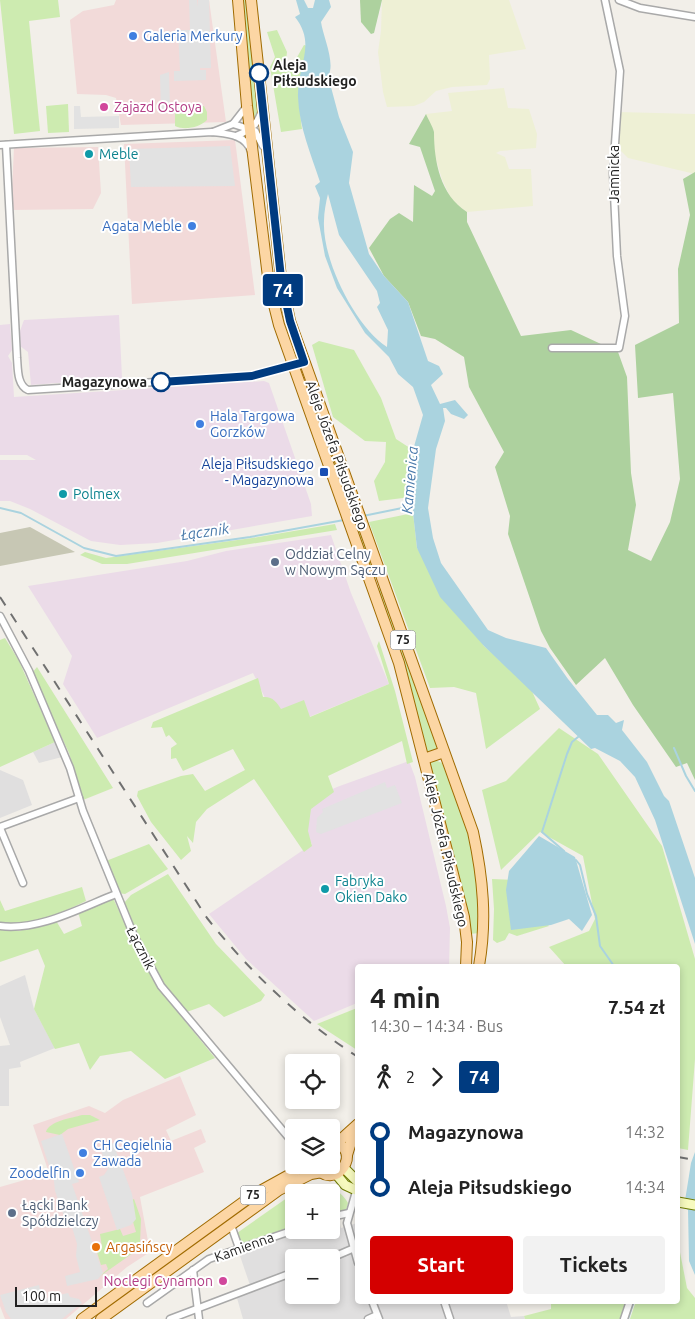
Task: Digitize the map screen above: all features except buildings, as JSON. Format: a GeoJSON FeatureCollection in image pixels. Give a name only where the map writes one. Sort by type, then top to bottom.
{"type":"FeatureCollection","features":[{"type":"Feature","properties":{"kind":"main road","name":"Aleje Józefa Piłsudskiego"},"geometry":{"type":"LineString","coordinates":[[238,0],[248,106],[269,285],[279,325],[293,366],[399,663],[464,917],[467,942],[466,964]]}},
{"type":"Feature","properties":{"kind":"main road","name":"Aleje Józefa Piłsudskiego"},"geometry":{"type":"LineString","coordinates":[[251,0],[281,278],[290,321],[473,832],[480,864],[484,917],[479,964]]}},
{"type":"Feature","properties":{"kind":"main road"},"geometry":{"type":"LineString","coordinates":[[262,222],[275,221]]}},
{"type":"Feature","properties":{"kind":"main road"},"geometry":{"type":"LineString","coordinates":[[304,396],[314,392]]}},
{"type":"Feature","properties":{"kind":"main road"},"geometry":{"type":"LineString","coordinates":[[424,759],[444,752]]}},
{"type":"Feature","properties":{"kind":"main road"},"geometry":{"type":"LineString","coordinates":[[340,1138],[355,1126]]}},
{"type":"Feature","properties":{"kind":"main road"},"geometry":{"type":"LineString","coordinates":[[340,1171],[351,1142],[355,1139]]}},
{"type":"Feature","properties":{"kind":"main road"},"geometry":{"type":"LineString","coordinates":[[340,1146],[347,1155]]}},
{"type":"Feature","properties":{"kind":"main road","name":"75"},"geometry":{"type":"LineString","coordinates":[[82,1319],[253,1195],[291,1174]]}},
{"type":"Feature","properties":{"kind":"main road","name":"75"},"geometry":{"type":"LineString","coordinates":[[101,1319],[279,1190],[309,1174]]}},
{"type":"Feature","properties":{"kind":"street","name":"Jamnicka"},"geometry":{"type":"LineString","coordinates":[[552,348],[619,348],[624,316],[617,256],[613,173],[620,71],[605,0]]}},
{"type":"Feature","properties":{"kind":"street"},"geometry":{"type":"LineString","coordinates":[[619,0],[640,8],[695,17]]}},
{"type":"Feature","properties":{"kind":"street"},"geometry":{"type":"LineString","coordinates":[[212,132],[233,124],[248,106]]}},
{"type":"Feature","properties":{"kind":"street"},"geometry":{"type":"LineString","coordinates":[[262,109],[258,122],[251,129],[236,136],[212,132],[3,145],[20,382],[28,390],[252,376],[304,362]]}},
{"type":"Feature","properties":{"kind":"street"},"geometry":{"type":"LineString","coordinates":[[233,124],[251,129],[261,138],[268,158]]}},
{"type":"Feature","properties":{"kind":"street","name":"Aleje Józefa Piłsudskiego"},"geometry":{"type":"LineString","coordinates":[[236,136],[250,147],[254,160]]}},
{"type":"Feature","properties":{"kind":"street","name":"Łącznik"},"geometry":{"type":"LineString","coordinates":[[0,616],[29,671],[70,768],[79,798],[134,936],[161,986],[285,1133]]}},
{"type":"Feature","properties":{"kind":"street"},"geometry":{"type":"LineString","coordinates":[[23,883],[0,827],[79,798]]}},
{"type":"Feature","properties":{"kind":"street"},"geometry":{"type":"LineString","coordinates":[[0,926],[22,927],[116,894]]}},
{"type":"Feature","properties":{"kind":"street"},"geometry":{"type":"LineString","coordinates":[[340,1171],[355,1185]]}},
{"type":"Feature","properties":{"kind":"street"},"geometry":{"type":"LineString","coordinates":[[355,1194],[347,1230],[355,1256]]}},
{"type":"Feature","properties":{"kind":"street"},"geometry":{"type":"LineString","coordinates":[[680,1202],[695,1205]]}},
{"type":"Feature","properties":{"kind":"street"},"geometry":{"type":"LineString","coordinates":[[340,1215],[350,1213]]}},
{"type":"Feature","properties":{"kind":"street"},"geometry":{"type":"LineString","coordinates":[[231,1225],[239,1248]]}},
{"type":"Feature","properties":{"kind":"street","name":"Kamienna"},"geometry":{"type":"LineString","coordinates":[[147,1303],[209,1259],[285,1233]]}},
{"type":"Feature","properties":{"kind":"street"},"geometry":{"type":"LineString","coordinates":[[340,1254],[352,1249]]}},
{"type":"Feature","properties":{"kind":"street"},"geometry":{"type":"LineString","coordinates":[[193,1270],[196,1309],[199,1319]]}},
{"type":"Feature","properties":{"kind":"street"},"geometry":{"type":"LineString","coordinates":[[170,1319],[285,1275]]}},
{"type":"Feature","properties":{"kind":"street"},"geometry":{"type":"LineString","coordinates":[[368,1319],[378,1317],[374,1304]]}},
{"type":"Feature","properties":{"kind":"street"},"geometry":{"type":"LineString","coordinates":[[445,1304],[450,1319]]}},
{"type":"Feature","properties":{"kind":"street"},"geometry":{"type":"LineString","coordinates":[[624,1319],[629,1304]]}},
{"type":"Feature","properties":{"kind":"shaded area","name":"Galeria Merkury"},"geometry":{"type":"Polygon","coordinates":[[[116,0],[209,0],[226,122],[121,125],[116,98],[106,95],[77,94],[70,20],[83,11],[114,5],[116,0]]]}},
{"type":"Feature","properties":{"kind":"shaded area"},"geometry":{"type":"Polygon","coordinates":[[[189,0],[197,0],[198,7],[198,0],[209,0],[211,68],[200,68],[200,70],[206,70],[206,80],[174,81],[174,71],[180,71],[178,30],[190,30],[189,0]]]}},
{"type":"Feature","properties":{"kind":"shaded area"},"geometry":{"type":"Polygon","coordinates":[[[382,0],[509,0],[526,49],[489,55],[490,79],[487,85],[452,87],[436,91],[424,102],[414,106],[387,107],[383,92],[378,52],[382,0]]]}},
{"type":"Feature","properties":{"kind":"shaded area"},"geometry":{"type":"Polygon","coordinates":[[[169,72],[170,110],[161,110],[160,75],[169,72]]]}},
{"type":"Feature","properties":{"kind":"shaded area"},"geometry":{"type":"Polygon","coordinates":[[[504,88],[508,108],[529,109],[537,134],[536,148],[496,153],[505,157],[509,169],[531,169],[533,206],[467,212],[452,201],[442,179],[435,156],[432,137],[434,132],[426,114],[452,111],[448,93],[504,88]]]}},
{"type":"Feature","properties":{"kind":"shaded area"},"geometry":{"type":"Polygon","coordinates":[[[74,106],[80,106],[81,117],[119,116],[119,128],[74,129],[74,106]]]}},
{"type":"Feature","properties":{"kind":"shaded area"},"geometry":{"type":"Polygon","coordinates":[[[618,112],[695,114],[695,174],[628,158],[617,147],[618,112]]]}},
{"type":"Feature","properties":{"kind":"shaded area"},"geometry":{"type":"Polygon","coordinates":[[[235,140],[255,295],[132,304],[124,144],[235,140]]]}},
{"type":"Feature","properties":{"kind":"shaded area"},"geometry":{"type":"Polygon","coordinates":[[[230,146],[235,186],[131,187],[129,149],[230,146]]]}},
{"type":"Feature","properties":{"kind":"shaded area"},"geometry":{"type":"Polygon","coordinates":[[[98,147],[101,193],[93,209],[11,210],[14,148],[98,147]]]}},
{"type":"Feature","properties":{"kind":"shaded area"},"geometry":{"type":"Polygon","coordinates":[[[119,315],[122,378],[31,385],[28,352],[20,346],[20,331],[24,320],[119,315]]]}},
{"type":"Feature","properties":{"kind":"shaded area"},"geometry":{"type":"Polygon","coordinates":[[[10,324],[12,350],[8,356],[12,363],[14,397],[264,381],[269,383],[311,504],[312,516],[157,543],[120,545],[91,541],[30,509],[10,501],[0,501],[0,460],[36,460],[27,455],[0,455],[0,325],[10,324]]]}},
{"type":"Feature","properties":{"kind":"shaded area"},"geometry":{"type":"Polygon","coordinates":[[[30,527],[75,552],[0,566],[0,533],[30,527]]]}},
{"type":"Feature","properties":{"kind":"shaded area"},"geometry":{"type":"Polygon","coordinates":[[[331,535],[351,593],[389,684],[280,729],[253,673],[97,738],[63,684],[72,656],[28,586],[187,561],[226,551],[331,535]]]}},
{"type":"Feature","properties":{"kind":"shaded area"},"geometry":{"type":"Polygon","coordinates":[[[55,742],[62,757],[39,763],[33,752],[55,742]]]}},
{"type":"Feature","properties":{"kind":"shaded area"},"geometry":{"type":"Polygon","coordinates":[[[409,761],[415,777],[446,906],[450,928],[449,964],[355,964],[355,1004],[314,1021],[246,959],[209,914],[312,844],[289,809],[337,787],[409,761]]]}},
{"type":"Feature","properties":{"kind":"shaded area"},"geometry":{"type":"Polygon","coordinates":[[[0,770],[23,780],[32,805],[0,818],[0,770]]]}},
{"type":"Feature","properties":{"kind":"shaded area"},"geometry":{"type":"Polygon","coordinates":[[[385,782],[387,788],[395,785],[402,803],[321,834],[316,832],[317,818],[323,812],[322,809],[385,782]]]}},
{"type":"Feature","properties":{"kind":"shaded area"},"geometry":{"type":"Polygon","coordinates":[[[25,975],[34,1009],[55,1048],[20,1062],[21,1067],[9,1069],[9,1106],[0,1106],[0,1046],[10,1045],[0,1017],[0,986],[25,975]]]}},
{"type":"Feature","properties":{"kind":"shaded area"},"geometry":{"type":"Polygon","coordinates":[[[180,1076],[196,1115],[166,1130],[171,1141],[201,1129],[206,1142],[194,1148],[204,1172],[140,1197],[150,1252],[127,1267],[66,1319],[5,1319],[0,1306],[0,1187],[49,1173],[33,1125],[89,1106],[105,1113],[123,1100],[180,1076]]]}},
{"type":"Feature","properties":{"kind":"shaded area"},"geometry":{"type":"Polygon","coordinates":[[[62,1134],[79,1182],[72,1184],[103,1273],[98,1279],[67,1286],[65,1276],[80,1272],[76,1256],[77,1244],[72,1227],[65,1219],[55,1191],[54,1181],[41,1141],[62,1134]]]}},
{"type":"Feature","properties":{"kind":"shaded area"},"geometry":{"type":"Polygon","coordinates":[[[113,1143],[132,1194],[136,1219],[131,1225],[117,1230],[99,1177],[104,1175],[108,1169],[100,1148],[113,1143]]]}},
{"type":"Feature","properties":{"kind":"shaded area"},"geometry":{"type":"Polygon","coordinates":[[[340,1224],[341,1228],[355,1224],[355,1304],[507,1304],[511,1317],[524,1316],[525,1319],[243,1319],[237,1298],[252,1291],[239,1253],[285,1238],[340,1239],[340,1224]]]}},
{"type":"Feature","properties":{"kind":"shaded area"},"geometry":{"type":"Polygon","coordinates":[[[39,1285],[42,1299],[68,1293],[70,1297],[79,1299],[82,1303],[62,1319],[11,1319],[6,1312],[0,1295],[39,1285]]]}},
{"type":"Feature","properties":{"kind":"green space"},"geometry":{"type":"Polygon","coordinates":[[[0,0],[58,0],[60,17],[29,21],[40,131],[14,134],[0,0]]]}},
{"type":"Feature","properties":{"kind":"green space"},"geometry":{"type":"Polygon","coordinates":[[[240,0],[247,0],[259,113],[253,122],[240,0]]]}},
{"type":"Feature","properties":{"kind":"green space"},"geometry":{"type":"Polygon","coordinates":[[[360,0],[382,0],[374,33],[371,34],[361,22],[360,0]]]}},
{"type":"Feature","properties":{"kind":"green space"},"geometry":{"type":"Polygon","coordinates":[[[277,30],[287,52],[285,68],[292,66],[304,45],[308,46],[302,68],[300,87],[302,129],[281,132],[270,67],[275,57],[267,32],[277,30]]]}},
{"type":"Feature","properties":{"kind":"green space"},"geometry":{"type":"Polygon","coordinates":[[[68,104],[69,132],[48,133],[46,106],[68,104]]]}},
{"type":"Feature","properties":{"kind":"green space"},"geometry":{"type":"Polygon","coordinates":[[[180,106],[204,106],[207,112],[207,120],[200,125],[192,127],[183,128],[175,126],[175,108],[180,106]]]}},
{"type":"Feature","properties":{"kind":"green space"},"geometry":{"type":"Polygon","coordinates":[[[426,114],[434,132],[435,154],[440,176],[450,196],[467,212],[467,222],[521,336],[571,330],[618,352],[627,377],[631,473],[636,505],[628,550],[651,561],[670,522],[680,479],[673,393],[638,398],[635,345],[679,323],[678,269],[690,215],[683,179],[695,172],[695,780],[687,763],[676,767],[633,705],[605,658],[576,685],[550,648],[541,631],[508,534],[510,516],[495,467],[504,452],[469,387],[464,357],[435,339],[421,336],[408,302],[384,276],[369,248],[390,219],[399,213],[413,222],[414,185],[432,196],[435,191],[420,147],[409,144],[426,114]]]}},
{"type":"Feature","properties":{"kind":"green space"},"geometry":{"type":"Polygon","coordinates":[[[319,341],[354,350],[381,398],[396,439],[413,450],[411,497],[379,501],[374,481],[385,462],[386,442],[365,441],[333,417],[312,345],[319,341]]]}},
{"type":"Feature","properties":{"kind":"green space"},"geometry":{"type":"Polygon","coordinates":[[[311,399],[314,400],[373,565],[371,573],[311,399]]]}},
{"type":"Feature","properties":{"kind":"green space"},"geometry":{"type":"Polygon","coordinates":[[[413,513],[417,548],[484,646],[531,689],[540,709],[486,749],[476,693],[454,687],[430,688],[369,522],[413,513]]]}},
{"type":"Feature","properties":{"kind":"green space"},"geometry":{"type":"Polygon","coordinates":[[[335,524],[337,530],[127,564],[102,564],[80,555],[85,552],[106,558],[252,538],[335,524]]]}},
{"type":"Feature","properties":{"kind":"green space"},"geometry":{"type":"Polygon","coordinates":[[[375,586],[381,589],[437,745],[436,750],[427,751],[375,586]]]}},
{"type":"Feature","properties":{"kind":"green space"},"geometry":{"type":"Polygon","coordinates":[[[5,638],[19,661],[55,742],[0,767],[0,640],[5,638]]]}},
{"type":"Feature","properties":{"kind":"green space"},"geometry":{"type":"Polygon","coordinates":[[[379,641],[395,691],[413,762],[407,764],[402,741],[328,776],[334,792],[311,809],[308,831],[312,846],[304,852],[254,779],[207,809],[196,822],[193,843],[187,836],[191,851],[181,860],[151,822],[137,796],[138,791],[181,776],[193,774],[205,791],[245,770],[233,749],[183,771],[176,758],[171,759],[171,748],[177,744],[169,735],[166,737],[162,727],[151,728],[153,722],[258,678],[263,697],[269,697],[274,700],[281,709],[304,700],[310,717],[389,684],[377,646],[379,641]]]}},
{"type":"Feature","properties":{"kind":"green space"},"geometry":{"type":"Polygon","coordinates":[[[37,667],[113,788],[83,800],[69,753],[32,673],[37,667]]]}},
{"type":"Feature","properties":{"kind":"green space"},"geometry":{"type":"Polygon","coordinates":[[[559,728],[598,754],[662,846],[695,959],[695,1059],[688,1150],[680,1148],[680,964],[564,964],[549,947],[589,931],[595,919],[583,856],[540,832],[501,870],[482,790],[506,781],[559,728]]]}},
{"type":"Feature","properties":{"kind":"green space"},"geometry":{"type":"Polygon","coordinates":[[[435,760],[442,763],[466,822],[475,855],[480,933],[469,934],[430,764],[435,760]]]}},
{"type":"Feature","properties":{"kind":"green space"},"geometry":{"type":"Polygon","coordinates":[[[149,844],[168,869],[125,894],[118,893],[106,861],[149,844]]]}},
{"type":"Feature","properties":{"kind":"green space"},"geometry":{"type":"Polygon","coordinates":[[[168,874],[216,944],[265,995],[261,1001],[224,1017],[209,1004],[184,1013],[158,975],[141,945],[133,930],[124,903],[131,895],[168,874]]]}},
{"type":"Feature","properties":{"kind":"green space"},"geometry":{"type":"Polygon","coordinates":[[[492,879],[513,880],[527,904],[549,926],[517,936],[509,933],[505,940],[497,943],[493,940],[494,909],[492,879]]]}},
{"type":"Feature","properties":{"kind":"green space"},"geometry":{"type":"Polygon","coordinates":[[[82,887],[86,901],[76,906],[34,921],[0,924],[0,900],[5,911],[82,887]]]}},
{"type":"Feature","properties":{"kind":"green space"},"geometry":{"type":"Polygon","coordinates":[[[113,898],[138,952],[159,989],[215,1058],[165,1079],[131,1051],[100,1056],[90,1070],[79,1043],[55,1049],[34,1009],[45,966],[38,949],[0,962],[0,929],[19,931],[55,919],[64,934],[82,926],[78,912],[113,898]]]}},
{"type":"Feature","properties":{"kind":"green space"},"geometry":{"type":"Polygon","coordinates":[[[355,1009],[355,1049],[317,1024],[355,1009]]]}},
{"type":"Feature","properties":{"kind":"green space"},"geometry":{"type":"Polygon","coordinates":[[[82,1115],[90,1115],[100,1120],[68,1129],[60,1135],[46,1132],[51,1125],[82,1115]]]}},
{"type":"Feature","properties":{"kind":"green space"},"geometry":{"type":"Polygon","coordinates":[[[340,1193],[348,1203],[346,1210],[340,1212],[340,1193]]]}},
{"type":"Feature","properties":{"kind":"green space"},"geometry":{"type":"Polygon","coordinates":[[[134,1199],[141,1219],[140,1244],[133,1253],[96,1279],[108,1269],[106,1264],[101,1265],[96,1249],[102,1247],[100,1234],[120,1229],[123,1236],[136,1232],[131,1215],[130,1201],[134,1199]]]}},
{"type":"Feature","properties":{"kind":"green space"},"geometry":{"type":"Polygon","coordinates":[[[285,1199],[285,1229],[244,1244],[240,1242],[237,1233],[285,1199]]]}},
{"type":"Feature","properties":{"kind":"green space"},"geometry":{"type":"Polygon","coordinates":[[[680,1252],[687,1288],[695,1298],[695,1319],[630,1319],[635,1304],[680,1304],[680,1252]]]}},
{"type":"Feature","properties":{"kind":"green space"},"geometry":{"type":"Polygon","coordinates":[[[551,1304],[627,1304],[623,1319],[525,1319],[524,1316],[551,1309],[551,1304]]]}},
{"type":"Feature","properties":{"kind":"water"},"geometry":{"type":"Polygon","coordinates":[[[296,0],[304,0],[308,8],[313,8],[315,0],[329,0],[331,7],[321,22],[331,64],[328,76],[339,117],[353,152],[349,183],[369,254],[384,276],[408,302],[428,361],[439,366],[443,374],[431,385],[440,404],[455,400],[468,415],[464,419],[451,414],[446,408],[443,408],[445,421],[436,449],[428,508],[433,538],[441,563],[488,630],[506,638],[546,648],[597,715],[608,715],[616,723],[624,720],[622,730],[647,762],[664,796],[669,801],[695,878],[695,944],[655,820],[635,777],[620,761],[595,748],[591,749],[484,646],[440,597],[417,548],[413,513],[413,450],[423,415],[413,387],[398,374],[389,357],[365,333],[337,288],[325,256],[318,218],[320,198],[315,186],[320,182],[306,140],[299,108],[298,86],[305,46],[305,37],[295,17],[300,14],[296,0]],[[328,194],[324,221],[328,254],[352,308],[363,324],[387,347],[388,330],[377,307],[380,303],[377,291],[339,235],[328,194]]]}},
{"type":"Feature","properties":{"kind":"water"},"geometry":{"type":"Polygon","coordinates":[[[539,836],[575,857],[592,915],[582,931],[569,919],[551,925],[511,930],[506,890],[509,871],[539,836]]]}},
{"type":"Feature","properties":{"kind":"water"},"geometry":{"type":"Polygon","coordinates":[[[695,1152],[695,1275],[689,1261],[688,1210],[684,1207],[691,1163],[695,1152]]]}},
{"type":"Feature","properties":{"kind":"waterway","name":"Łącznik"},"geometry":{"type":"LineString","coordinates":[[363,516],[412,506]]}},
{"type":"Feature","properties":{"kind":"waterway","name":"Łącznik"},"geometry":{"type":"LineString","coordinates":[[0,508],[21,513],[84,548],[116,556],[250,537],[344,520]]}},
{"type":"Feature","properties":{"kind":"waterway"},"geometry":{"type":"LineString","coordinates":[[564,851],[542,832],[567,754],[572,742],[578,737]]}},
{"type":"Feature","properties":{"kind":"waterway"},"geometry":{"type":"LineString","coordinates":[[674,748],[686,776],[695,791]]}},
{"type":"Feature","properties":{"kind":"waterway"},"geometry":{"type":"LineString","coordinates":[[576,860],[580,865],[587,894],[596,916],[600,946],[613,964]]}},
{"type":"Feature","properties":{"kind":"waterway"},"geometry":{"type":"LineString","coordinates":[[628,1319],[633,1304]]}},
{"type":"Feature","properties":{"kind":"railway"},"geometry":{"type":"LineString","coordinates":[[0,597],[207,918],[240,957],[276,994],[316,1027],[355,1055]]}},
{"type":"Feature","properties":{"kind":"railway"},"geometry":{"type":"LineString","coordinates":[[680,1157],[695,1160]]}},
{"type":"Feature","properties":{"kind":"bus line","name":"74"},"geometry":{"type":"LineString","coordinates":[[161,382],[252,376],[304,362],[290,321],[281,278],[259,73]]}},
{"type":"Feature","properties":{"kind":"place","name":"Galeria Merkury"},"geometry":{"type":"Point","coordinates":[133,36]}},
{"type":"Feature","properties":{"kind":"place","name":"Aleja Piłsudskiego"},"geometry":{"type":"Point","coordinates":[259,73]}},
{"type":"Feature","properties":{"kind":"place","name":"Zajazd Ostoya"},"geometry":{"type":"Point","coordinates":[104,107]}},
{"type":"Feature","properties":{"kind":"place","name":"Meble"},"geometry":{"type":"Point","coordinates":[89,154]}},
{"type":"Feature","properties":{"kind":"place","name":"Agata Meble"},"geometry":{"type":"Point","coordinates":[192,226]}},
{"type":"Feature","properties":{"kind":"place","name":"Magazynowa"},"geometry":{"type":"Point","coordinates":[161,382]}},
{"type":"Feature","properties":{"kind":"place","name":"Hala Targowa Gorzków"},"geometry":{"type":"Point","coordinates":[200,424]}},
{"type":"Feature","properties":{"kind":"place","name":"Aleja Piłsudskiego - Magazynowa"},"geometry":{"type":"Point","coordinates":[324,472]}},
{"type":"Feature","properties":{"kind":"place","name":"Polmex"},"geometry":{"type":"Point","coordinates":[63,494]}},
{"type":"Feature","properties":{"kind":"place","name":"Oddział Celny w Nowym Sączu"},"geometry":{"type":"Point","coordinates":[275,562]}},
{"type":"Feature","properties":{"kind":"place","name":"Fabryka Okien Dako"},"geometry":{"type":"Point","coordinates":[325,889]}},
{"type":"Feature","properties":{"kind":"place","name":"CH Cegielnia Zawada"},"geometry":{"type":"Point","coordinates":[83,1153]}},
{"type":"Feature","properties":{"kind":"place","name":"Zoodelfin"},"geometry":{"type":"Point","coordinates":[80,1173]}},
{"type":"Feature","properties":{"kind":"place","name":"Łącki Bank Spółdzielczy"},"geometry":{"type":"Point","coordinates":[12,1213]}},
{"type":"Feature","properties":{"kind":"place","name":"Argasińscy"},"geometry":{"type":"Point","coordinates":[96,1247]}},
{"type":"Feature","properties":{"kind":"place","name":"Noclegi Cynamon"},"geometry":{"type":"Point","coordinates":[223,1281]}},
{"type":"Feature","properties":{"kind":"water label","name":"Kamienica"},"geometry":{"type":"Point","coordinates":[410,480]}}]}
